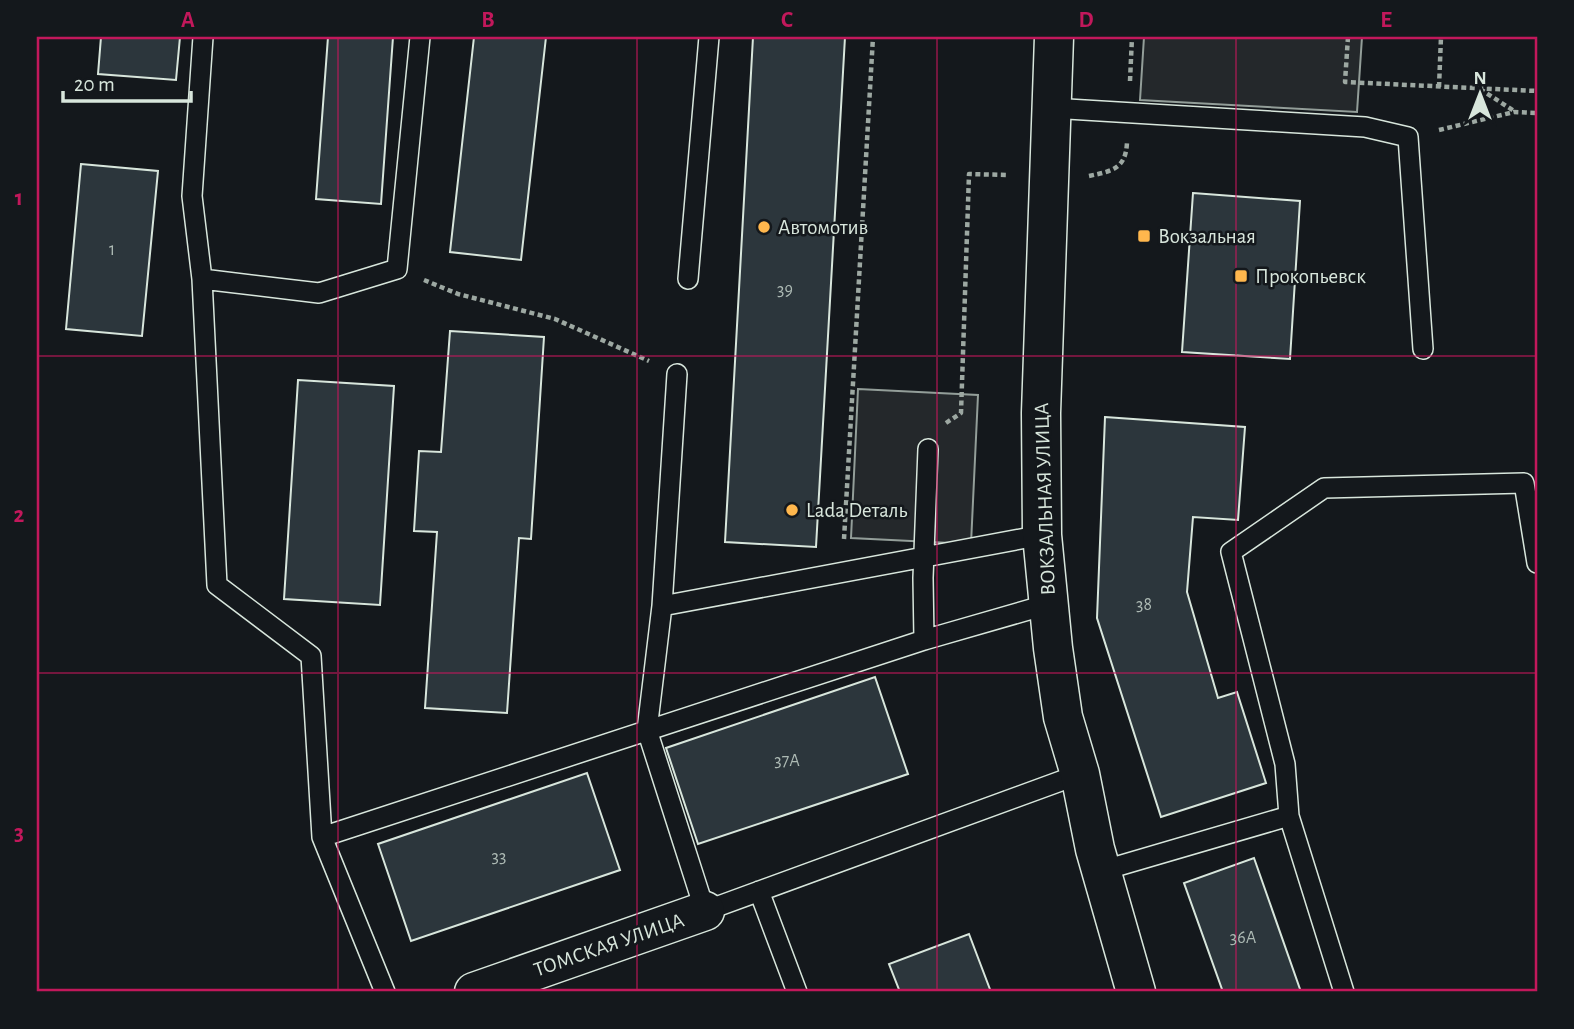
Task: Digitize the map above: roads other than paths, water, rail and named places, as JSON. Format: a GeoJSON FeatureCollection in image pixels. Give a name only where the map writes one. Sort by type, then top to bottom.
{"type":"FeatureCollection","features":[{"type":"Feature","properties":{"kind":"main road","name":"ВОКЗАЛЬНАЯ УЛИЦА"},"geometry":{"type":"LineString","coordinates":[[1054,37],[1041,413],[1042,534],[1048,604],[1063,717],[1080,774],[1101,871],[1136,992]]}},
{"type":"Feature","properties":{"kind":"main road","name":"ТОМСКАЯ УЛИЦА"},"geometry":{"type":"LineString","coordinates":[[473,992],[705,911]]}},
{"type":"Feature","properties":{"kind":"lane"},"geometry":{"type":"LineString","coordinates":[[203,37],[192,196],[202,279],[217,585],[311,656],[322,837],[385,992]]}},
{"type":"Feature","properties":{"kind":"lane"},"geometry":{"type":"LineString","coordinates":[[202,279],[319,293],[397,269],[420,37]]}},
{"type":"Feature","properties":{"kind":"lane"},"geometry":{"type":"LineString","coordinates":[[688,279],[709,37]]}},
{"type":"Feature","properties":{"kind":"lane"},"geometry":{"type":"LineString","coordinates":[[1051,108],[1366,127],[1408,137],[1423,349]]}},
{"type":"Feature","properties":{"kind":"lane"},"geometry":{"type":"LineString","coordinates":[[677,374],[662,606],[647,730],[705,911],[1080,774]]}},
{"type":"Feature","properties":{"kind":"lane"},"geometry":{"type":"LineString","coordinates":[[924,640],[928,449]]}},
{"type":"Feature","properties":{"kind":"lane"},"geometry":{"type":"LineString","coordinates":[[1345,992],[1289,816],[1285,764],[1231,552],[1324,488],[1524,483],[1537,562]]}},
{"type":"Feature","properties":{"kind":"lane"},"geometry":{"type":"LineString","coordinates":[[662,606],[1042,534]]}},
{"type":"Feature","properties":{"kind":"lane"},"geometry":{"type":"LineString","coordinates":[[322,837],[924,640],[1048,604]]}},
{"type":"Feature","properties":{"kind":"lane"},"geometry":{"type":"LineString","coordinates":[[1101,871],[1289,816]]}},
{"type":"Feature","properties":{"kind":"lane"},"geometry":{"type":"LineString","coordinates":[[759,891],[797,992]]}},
{"type":"Feature","properties":{"kind":"place","name":"Автомотив"},"geometry":{"type":"Point","coordinates":[764,227]}},
{"type":"Feature","properties":{"kind":"place","name":"Вокзальная"},"geometry":{"type":"Point","coordinates":[1144,236]}},
{"type":"Feature","properties":{"kind":"place","name":"Прокопьевск"},"geometry":{"type":"Point","coordinates":[1241,276]}},
{"type":"Feature","properties":{"kind":"place","name":"Lada Dеталь"},"geometry":{"type":"Point","coordinates":[792,510]}}]}
